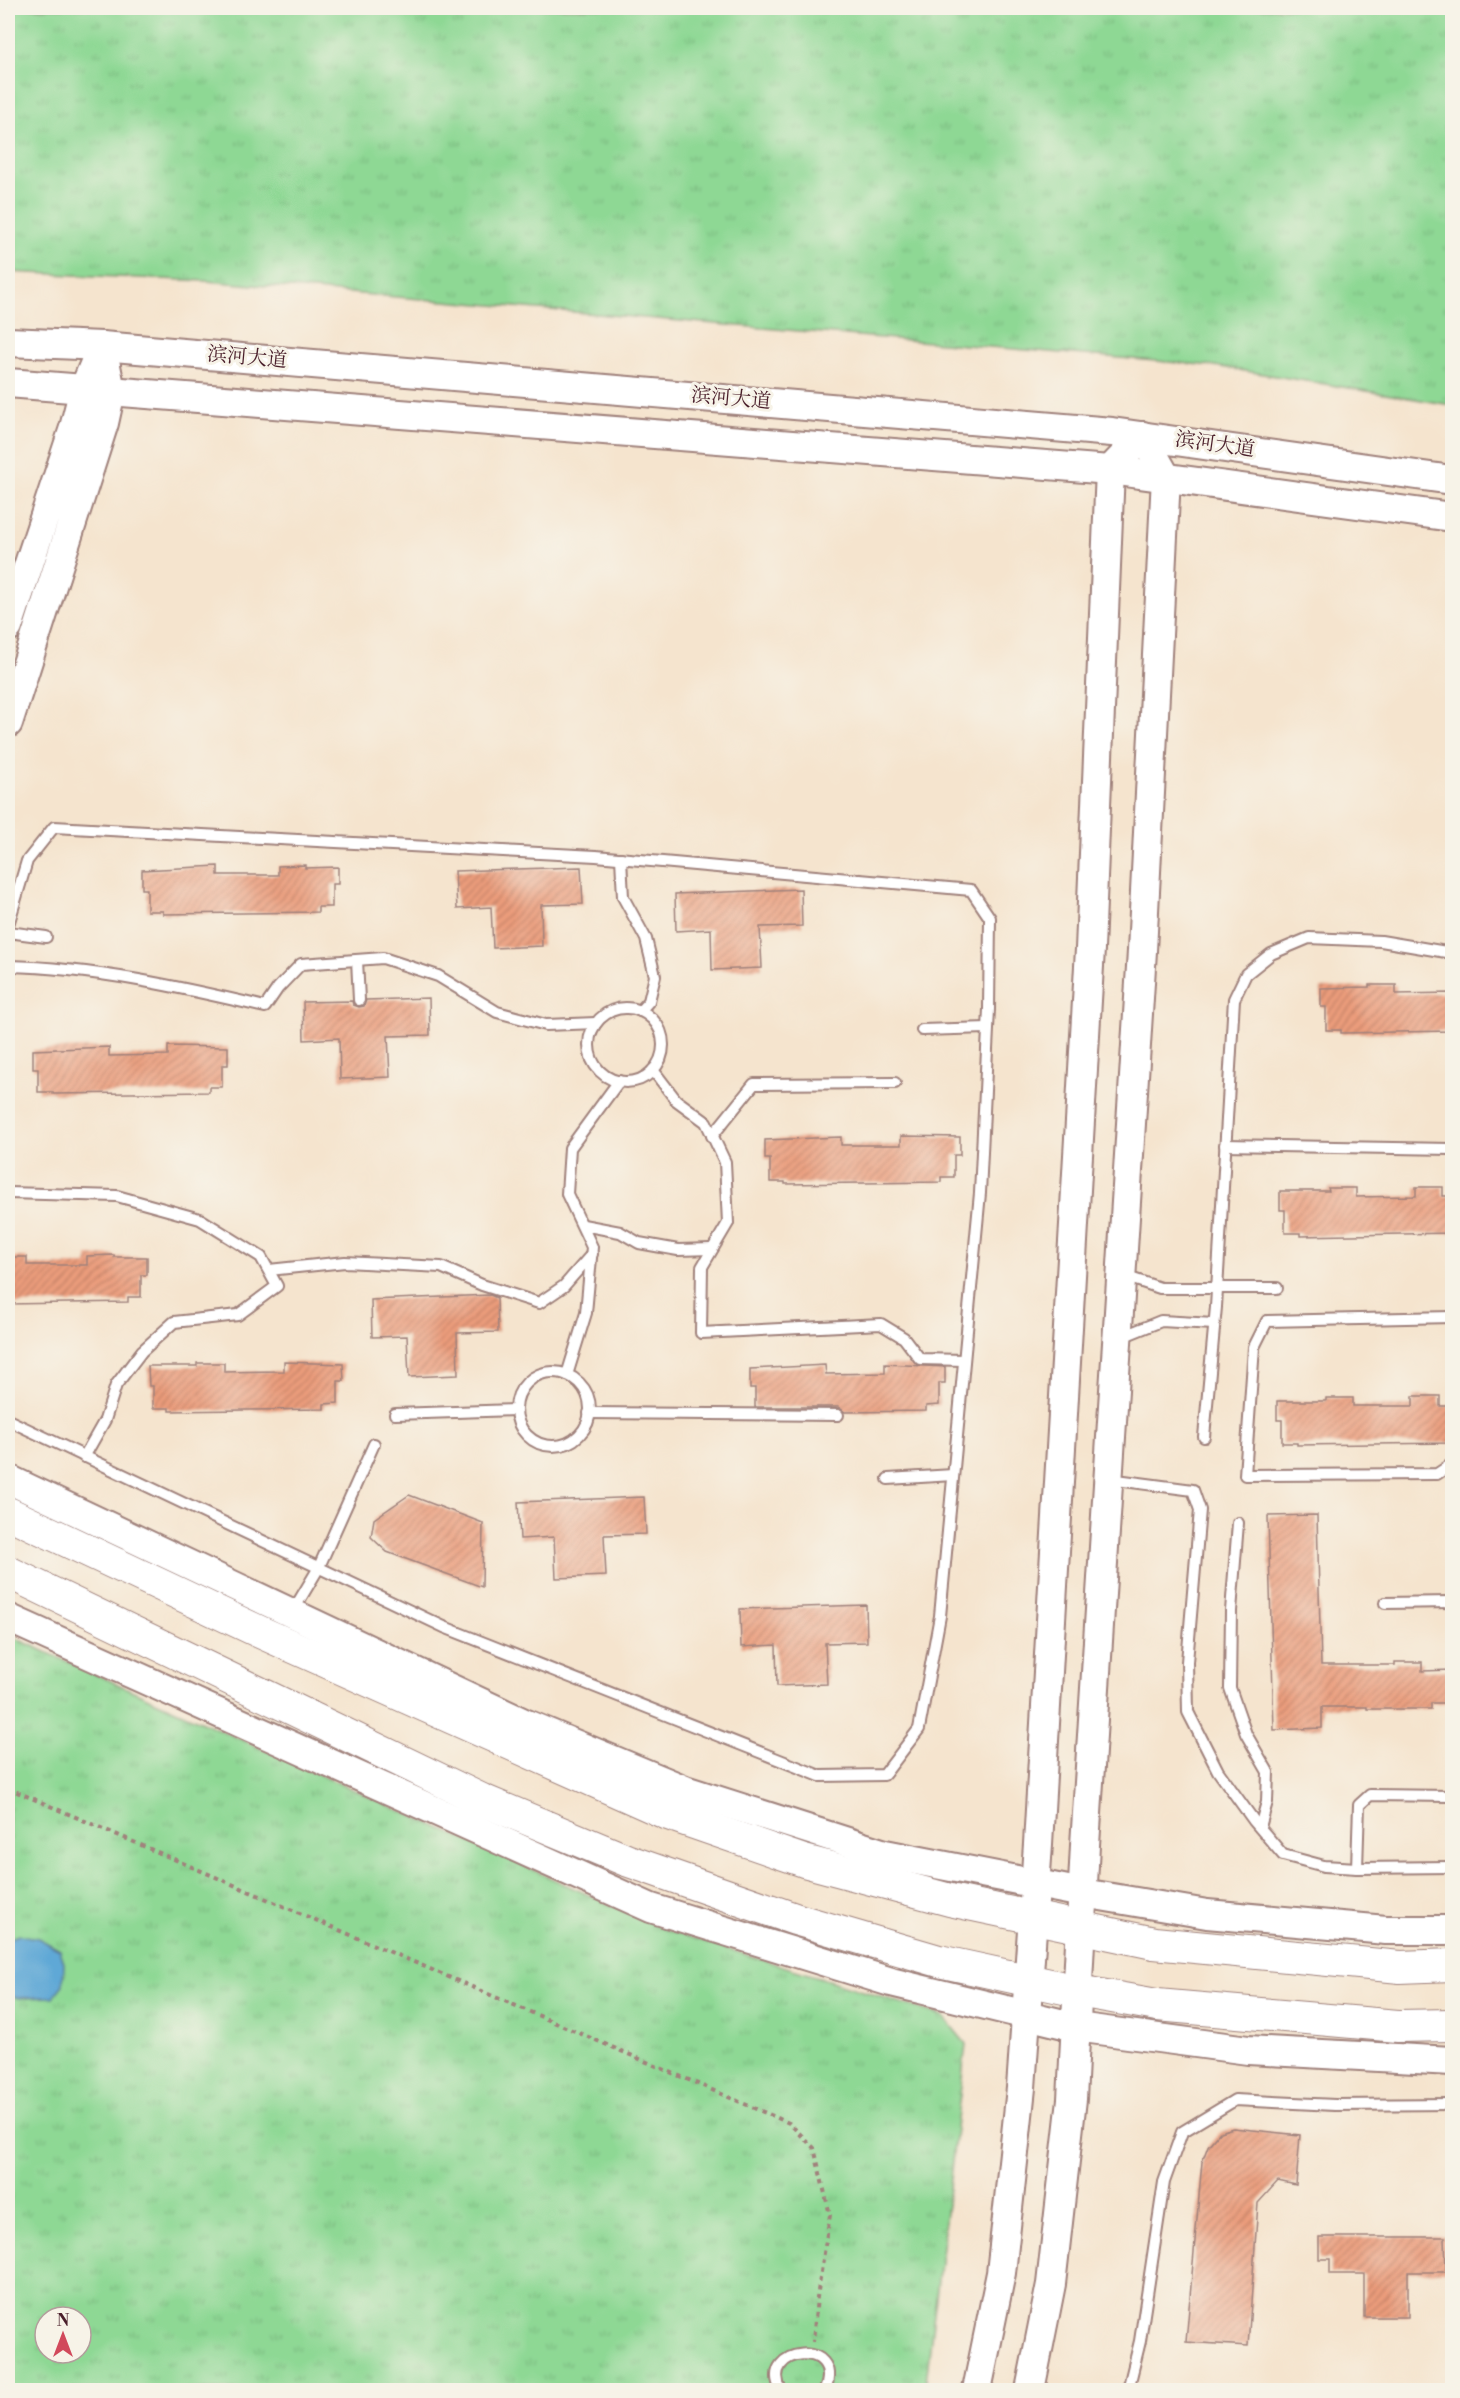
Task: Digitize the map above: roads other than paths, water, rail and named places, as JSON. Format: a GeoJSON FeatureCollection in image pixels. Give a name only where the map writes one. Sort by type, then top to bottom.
{"type":"FeatureCollection","features":[{"type":"Feature","properties":{"kind":"main road"},"geometry":{"type":"LineString","coordinates":[[8,1513],[283,1627],[668,1814],[804,1861],[950,1900],[1166,1944],[1400,1966],[1452,1965]]}},
{"type":"Feature","properties":{"kind":"main road"},"geometry":{"type":"LineString","coordinates":[[8,1572],[482,1800],[626,1860],[795,1919],[939,1961],[1078,1991],[1169,2007],[1398,2026],[1452,2025]]}},
{"type":"Feature","properties":{"kind":"street","name":"滨河大道"},"geometry":{"type":"LineString","coordinates":[[8,342],[102,346],[1143,436],[1452,480]]}},
{"type":"Feature","properties":{"kind":"street"},"geometry":{"type":"LineString","coordinates":[[8,723],[104,423],[98,390],[102,346]]}},
{"type":"Feature","properties":{"kind":"street","name":"滨河大道"},"geometry":{"type":"LineString","coordinates":[[8,383],[1110,470],[1452,517]]}},
{"type":"Feature","properties":{"kind":"street"},"geometry":{"type":"LineString","coordinates":[[8,627],[74,428],[98,390]]}},
{"type":"Feature","properties":{"kind":"street"},"geometry":{"type":"LineString","coordinates":[[977,2391],[1001,2273],[1021,2088],[1033,1918],[1090,949],[1110,470],[1143,436],[1166,477],[1141,962],[1072,2099],[1051,2284],[1030,2391]]}},
{"type":"Feature","properties":{"kind":"street"},"geometry":{"type":"LineString","coordinates":[[8,1479],[283,1627],[525,1723],[685,1790],[885,1854],[1083,1893],[1207,1914],[1386,1930],[1452,1930]]}},
{"type":"Feature","properties":{"kind":"street"},"geometry":{"type":"LineString","coordinates":[[8,1618],[651,1908],[891,1982],[1076,2027],[1248,2050],[1452,2061]]}},
{"type":"Feature","properties":{"kind":"lane"},"geometry":{"type":"LineString","coordinates":[[8,925],[27,861],[54,827],[621,858],[970,890],[990,918],[988,1028],[980,1192],[940,1616],[919,1729],[884,1775],[820,1776],[444,1627],[8,1420]]}},
{"type":"Feature","properties":{"kind":"lane"},"geometry":{"type":"LineString","coordinates":[[621,858],[623,897],[646,939],[655,976],[649,1001],[640,1011]]}},
{"type":"Feature","properties":{"kind":"lane"},"geometry":{"type":"LineString","coordinates":[[8,932],[46,937]]}},
{"type":"Feature","properties":{"kind":"lane"},"geometry":{"type":"LineString","coordinates":[[1204,1437],[1217,1289],[1234,999],[1246,974],[1271,954],[1309,938],[1381,941],[1452,953]]}},
{"type":"Feature","properties":{"kind":"lane"},"geometry":{"type":"LineString","coordinates":[[8,966],[54,967],[147,982],[265,1007],[278,988],[301,964],[383,958],[438,976],[497,1012],[546,1025],[596,1023]]}},
{"type":"Feature","properties":{"kind":"lane"},"geometry":{"type":"LineString","coordinates":[[357,960],[359,1000]]}},
{"type":"Feature","properties":{"kind":"lane"},"geometry":{"type":"LineString","coordinates":[[628,1008],[640,1011],[658,1026],[663,1049],[660,1061],[643,1078],[619,1081],[607,1077],[591,1058],[589,1040],[596,1023],[605,1014],[616,1009],[628,1008]]}},
{"type":"Feature","properties":{"kind":"lane"},"geometry":{"type":"LineString","coordinates":[[922,1030],[988,1028]]}},
{"type":"Feature","properties":{"kind":"lane"},"geometry":{"type":"LineString","coordinates":[[653,1070],[676,1100],[706,1122],[725,1162],[728,1223],[702,1267],[701,1333],[881,1324],[904,1338],[920,1359],[964,1360]]}},
{"type":"Feature","properties":{"kind":"lane"},"geometry":{"type":"LineString","coordinates":[[567,1375],[586,1313],[592,1254],[592,1247],[583,1225],[567,1194],[570,1148],[619,1081]]}},
{"type":"Feature","properties":{"kind":"lane"},"geometry":{"type":"LineString","coordinates":[[712,1136],[754,1084],[895,1083]]}},
{"type":"Feature","properties":{"kind":"lane"},"geometry":{"type":"LineString","coordinates":[[1225,1145],[1452,1149]]}},
{"type":"Feature","properties":{"kind":"lane"},"geometry":{"type":"LineString","coordinates":[[8,1193],[117,1196],[200,1219],[261,1257],[277,1286],[238,1315],[174,1322],[142,1351],[116,1385],[105,1420],[84,1457]]}},
{"type":"Feature","properties":{"kind":"lane"},"geometry":{"type":"LineString","coordinates":[[583,1225],[620,1232],[639,1243],[678,1250],[712,1249]]}},
{"type":"Feature","properties":{"kind":"lane"},"geometry":{"type":"LineString","coordinates":[[268,1270],[345,1262],[441,1267],[482,1285],[539,1303],[564,1286],[592,1254]]}},
{"type":"Feature","properties":{"kind":"lane"},"geometry":{"type":"LineString","coordinates":[[1121,1275],[1160,1288],[1277,1288]]}},
{"type":"Feature","properties":{"kind":"lane"},"geometry":{"type":"LineString","coordinates":[[1452,1317],[1267,1321],[1254,1347],[1245,1475],[1437,1474],[1452,1464]]}},
{"type":"Feature","properties":{"kind":"lane"},"geometry":{"type":"LineString","coordinates":[[1117,1339],[1161,1321],[1214,1324]]}},
{"type":"Feature","properties":{"kind":"lane"},"geometry":{"type":"LineString","coordinates":[[555,1372],[567,1375],[585,1390],[589,1401],[586,1425],[570,1442],[558,1446],[534,1441],[524,1433],[518,1423],[515,1410],[520,1392],[532,1378],[543,1373],[555,1372]]}},
{"type":"Feature","properties":{"kind":"lane"},"geometry":{"type":"LineString","coordinates":[[395,1414],[515,1410]]}},
{"type":"Feature","properties":{"kind":"lane"},"geometry":{"type":"LineString","coordinates":[[589,1413],[838,1415]]}},
{"type":"Feature","properties":{"kind":"lane"},"geometry":{"type":"LineString","coordinates":[[283,1627],[318,1569],[374,1444]]}},
{"type":"Feature","properties":{"kind":"lane"},"geometry":{"type":"LineString","coordinates":[[888,1479],[953,1475]]}},
{"type":"Feature","properties":{"kind":"lane"},"geometry":{"type":"LineString","coordinates":[[1108,1479],[1193,1490],[1200,1510],[1187,1662],[1188,1712],[1218,1771],[1284,1855],[1324,1866],[1452,1867]]}},
{"type":"Feature","properties":{"kind":"lane"},"geometry":{"type":"LineString","coordinates":[[1238,1523],[1230,1688],[1246,1734],[1268,1772],[1266,1802],[1260,1827]]}},
{"type":"Feature","properties":{"kind":"lane"},"geometry":{"type":"LineString","coordinates":[[1385,1603],[1452,1602]]}},
{"type":"Feature","properties":{"kind":"lane"},"geometry":{"type":"LineString","coordinates":[[1358,1868],[1359,1805],[1370,1795],[1452,1796]]}},
{"type":"Feature","properties":{"kind":"lane"},"geometry":{"type":"LineString","coordinates":[[1128,2391],[1140,2341],[1164,2182],[1182,2132],[1235,2100],[1335,2105],[1452,2104]]}},
{"type":"Feature","properties":{"kind":"lane"},"geometry":{"type":"LineString","coordinates":[[781,2391],[777,2378],[782,2363],[795,2354],[812,2355],[820,2359],[828,2374],[825,2391]]}},
{"type":"Feature","properties":{"kind":"water"},"geometry":{"type":"Polygon","coordinates":[[[19,1935],[38,1938],[60,1950],[64,1963],[63,1985],[53,1997],[19,1998],[8,1995],[8,1939],[19,1935]]]}}]}
